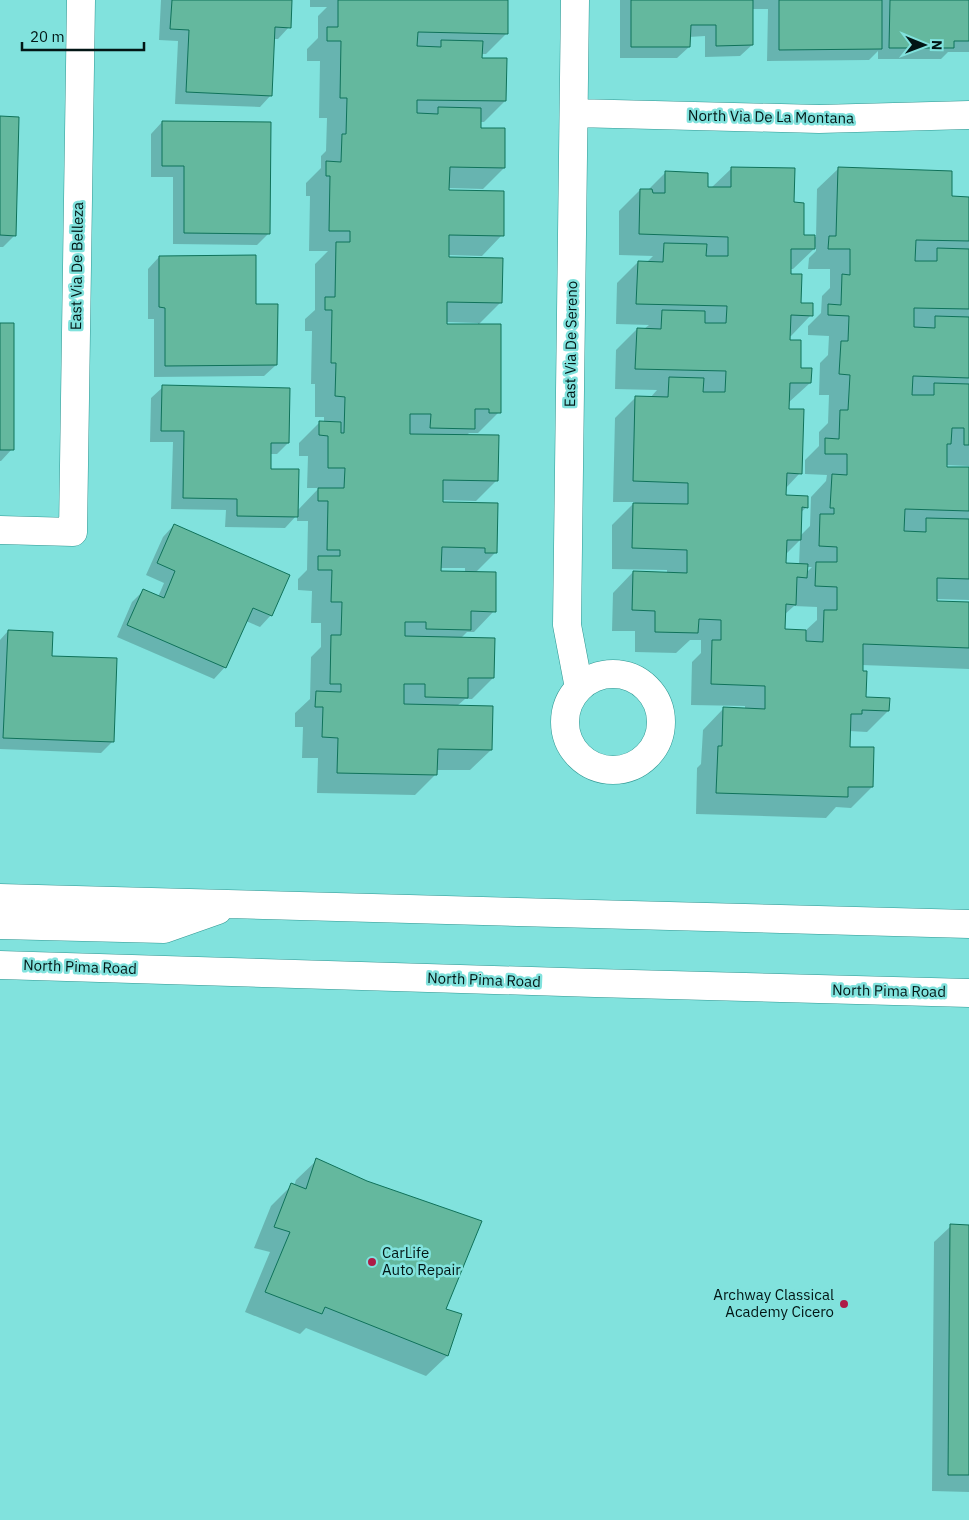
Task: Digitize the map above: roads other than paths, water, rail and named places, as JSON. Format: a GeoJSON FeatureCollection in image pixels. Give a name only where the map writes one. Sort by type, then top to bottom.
{"type":"FeatureCollection","features":[{"type":"Feature","properties":{"kind":"main road","name":"East Via De Belleza"},"geometry":{"type":"LineString","coordinates":[[0,530],[73,532],[81,0]]}},
{"type":"Feature","properties":{"kind":"main road","name":"East Via De Sereno"},"geometry":{"type":"LineString","coordinates":[[575,0],[568,625],[579,688]]}},
{"type":"Feature","properties":{"kind":"main road","name":"North Via De La Montana"},"geometry":{"type":"LineString","coordinates":[[574,113],[819,119],[969,115]]}},
{"type":"Feature","properties":{"kind":"main road"},"geometry":{"type":"LineString","coordinates":[[0,898],[969,924]]}},
{"type":"Feature","properties":{"kind":"main road"},"geometry":{"type":"LineString","coordinates":[[0,925],[164,929],[234,904]]}},
{"type":"Feature","properties":{"kind":"main road","name":"North Pima Road"},"geometry":{"type":"LineString","coordinates":[[0,965],[969,993]]}},
{"type":"Feature","properties":{"kind":"place","name":"CarLife Auto Repair"},"geometry":{"type":"Point","coordinates":[372,1262]}},
{"type":"Feature","properties":{"kind":"place","name":"Archway Classical Academy Cicero"},"geometry":{"type":"Point","coordinates":[844,1304]}}]}
